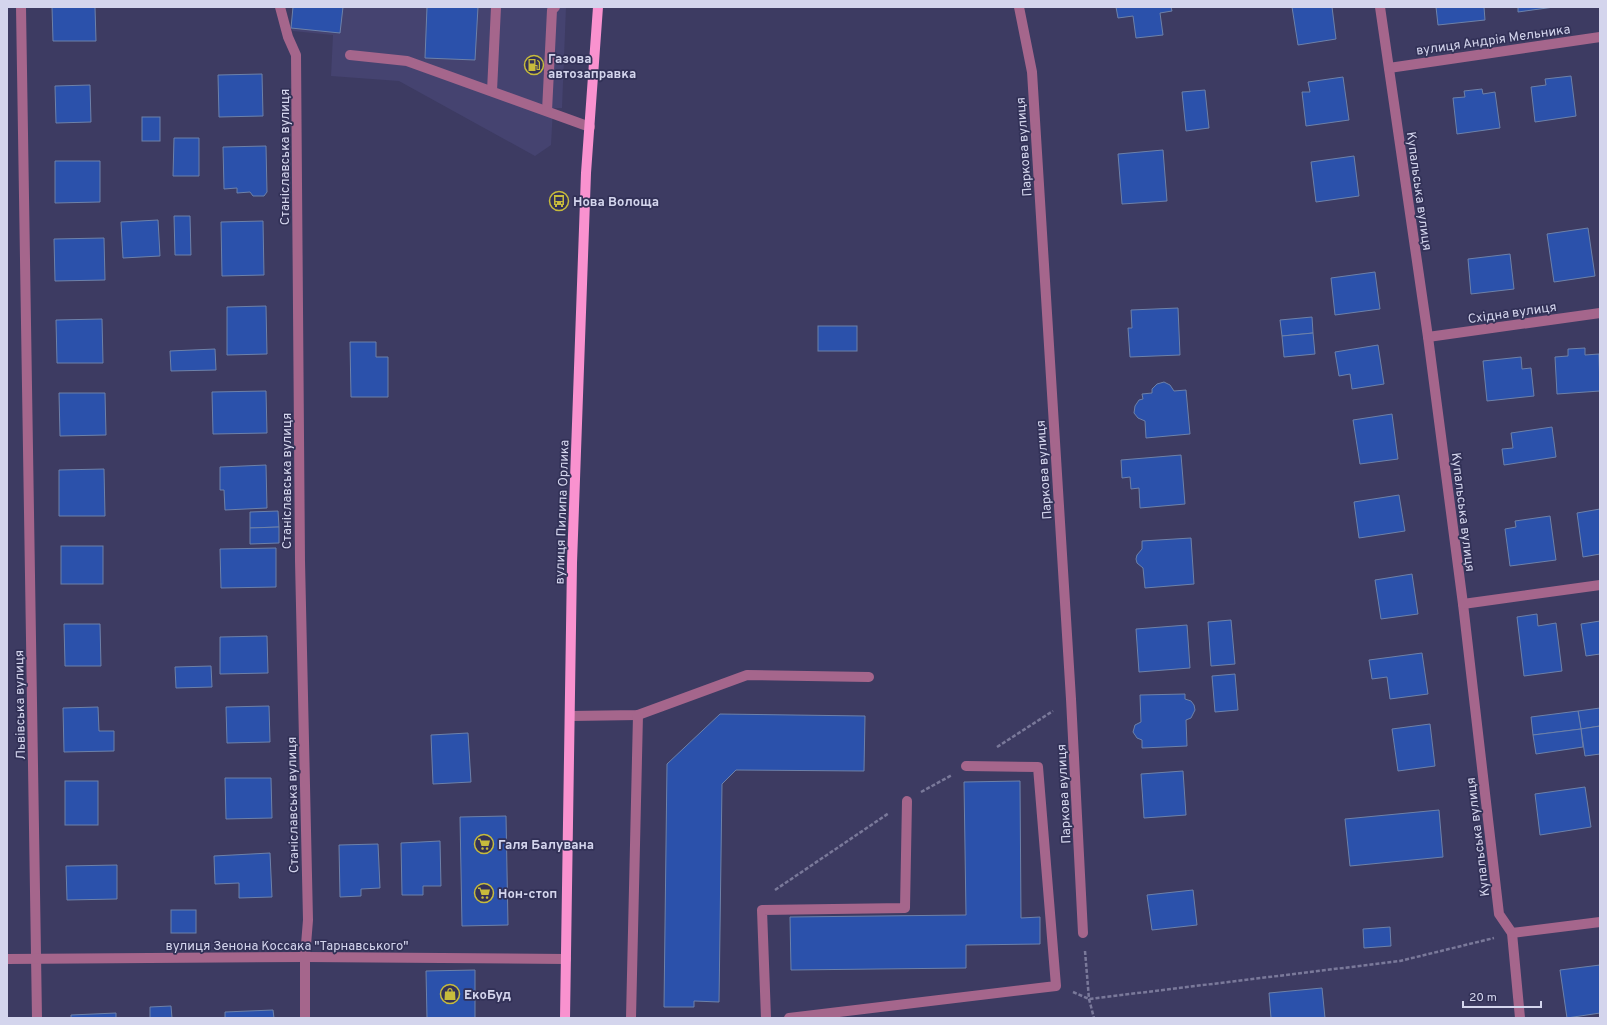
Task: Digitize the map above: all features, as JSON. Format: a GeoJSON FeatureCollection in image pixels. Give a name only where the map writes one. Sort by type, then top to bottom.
{"type":"FeatureCollection","features":[{"type":"Feature","properties":{"kind":"main road","name":"вулиця Пилипа Орлика"},"geometry":{"type":"LineString","coordinates":[[565,1018],[571,716],[572,563],[586,173],[598,7]]}},
{"type":"Feature","properties":{"kind":"street","name":"Львівська вулиця"},"geometry":{"type":"LineString","coordinates":[[21,7],[38,1018]]}},
{"type":"Feature","properties":{"kind":"street","name":"Станіславська вулиця"},"geometry":{"type":"LineString","coordinates":[[280,7],[288,37],[296,55],[300,561],[308,920],[305,957],[305,1018]]}},
{"type":"Feature","properties":{"kind":"street"},"geometry":{"type":"LineString","coordinates":[[492,91],[496,7]]}},
{"type":"Feature","properties":{"kind":"street"},"geometry":{"type":"LineString","coordinates":[[547,111],[552,10],[555,7]]}},
{"type":"Feature","properties":{"kind":"street","name":"Паркова вулиця"},"geometry":{"type":"LineString","coordinates":[[1019,7],[1032,72],[1084,933]]}},
{"type":"Feature","properties":{"kind":"street","name":"Купальська вулиця"},"geometry":{"type":"LineString","coordinates":[[1380,7],[1428,337],[1463,604],[1499,914],[1512,933],[1520,1018]]}},
{"type":"Feature","properties":{"kind":"street","name":"вулиця Андрія Мельника"},"geometry":{"type":"LineString","coordinates":[[1389,68],[1600,37]]}},
{"type":"Feature","properties":{"kind":"street"},"geometry":{"type":"LineString","coordinates":[[350,54],[407,61],[590,127]]}},
{"type":"Feature","properties":{"kind":"street","name":"Східна вулиця"},"geometry":{"type":"LineString","coordinates":[[1428,337],[1600,313]]}},
{"type":"Feature","properties":{"kind":"street"},"geometry":{"type":"LineString","coordinates":[[1463,604],[1600,586]]}},
{"type":"Feature","properties":{"kind":"street"},"geometry":{"type":"LineString","coordinates":[[571,716],[638,715],[747,675],[869,677]]}},
{"type":"Feature","properties":{"kind":"street"},"geometry":{"type":"LineString","coordinates":[[631,1018],[638,715]]}},
{"type":"Feature","properties":{"kind":"street"},"geometry":{"type":"LineString","coordinates":[[789,1018],[1056,986],[1038,767],[966,766]]}},
{"type":"Feature","properties":{"kind":"street"},"geometry":{"type":"LineString","coordinates":[[766,1018],[762,910],[905,908],[907,801]]}},
{"type":"Feature","properties":{"kind":"street"},"geometry":{"type":"LineString","coordinates":[[1512,933],[1600,922]]}},
{"type":"Feature","properties":{"kind":"street","name":"вулиця Зенона Коссака \"Тарнавського\""},"geometry":{"type":"LineString","coordinates":[[7,959],[305,957],[566,959]]}},
{"type":"Feature","properties":{"kind":"path"},"geometry":{"type":"LineString","coordinates":[[1084,933],[1089,999],[1094,1018]]}},
{"type":"Feature","properties":{"kind":"path"},"geometry":{"type":"LineString","coordinates":[[1089,999],[1400,961],[1512,933]]}},
{"type":"Feature","properties":{"kind":"shaded area"},"geometry":{"type":"Polygon","coordinates":[[[293,7],[566,7],[562,108],[553,108],[551,145],[535,156],[399,81],[331,76],[333,35],[293,31],[291,28],[293,7]]]}},
{"type":"Feature","properties":{"kind":"building"},"geometry":{"type":"Polygon","coordinates":[[[52,7],[95,7],[96,41],[53,41],[52,7]]]}},
{"type":"Feature","properties":{"kind":"building"},"geometry":{"type":"Polygon","coordinates":[[[293,7],[343,7],[340,33],[291,28],[293,7]]]}},
{"type":"Feature","properties":{"kind":"building"},"geometry":{"type":"Polygon","coordinates":[[[427,7],[478,7],[475,60],[425,58],[427,7]]]}},
{"type":"Feature","properties":{"kind":"building"},"geometry":{"type":"Polygon","coordinates":[[[1116,7],[1171,7],[1172,11],[1160,13],[1163,35],[1136,38],[1133,16],[1118,18],[1116,7]]]}},
{"type":"Feature","properties":{"kind":"building"},"geometry":{"type":"Polygon","coordinates":[[[1292,7],[1332,7],[1336,39],[1298,45],[1292,7]]]}},
{"type":"Feature","properties":{"kind":"building"},"geometry":{"type":"Polygon","coordinates":[[[1436,7],[1484,7],[1485,20],[1438,25],[1436,7]]]}},
{"type":"Feature","properties":{"kind":"building"},"geometry":{"type":"Polygon","coordinates":[[[1518,7],[1554,7],[1518,12],[1518,7]]]}},
{"type":"Feature","properties":{"kind":"building"},"geometry":{"type":"Polygon","coordinates":[[[262,74],[263,116],[219,117],[218,75],[262,74]]]}},
{"type":"Feature","properties":{"kind":"building"},"geometry":{"type":"Polygon","coordinates":[[[1571,76],[1576,116],[1535,122],[1531,87],[1546,85],[1545,79],[1571,76]]]}},
{"type":"Feature","properties":{"kind":"building"},"geometry":{"type":"Polygon","coordinates":[[[1343,77],[1349,120],[1306,126],[1302,92],[1310,92],[1308,82],[1343,77]]]}},
{"type":"Feature","properties":{"kind":"building"},"geometry":{"type":"Polygon","coordinates":[[[90,85],[91,122],[56,123],[55,86],[90,85]]]}},
{"type":"Feature","properties":{"kind":"building"},"geometry":{"type":"Polygon","coordinates":[[[1482,89],[1483,94],[1495,92],[1500,128],[1457,134],[1453,98],[1465,97],[1464,91],[1482,89]]]}},
{"type":"Feature","properties":{"kind":"building"},"geometry":{"type":"Polygon","coordinates":[[[1205,90],[1209,128],[1186,131],[1182,92],[1205,90]]]}},
{"type":"Feature","properties":{"kind":"building"},"geometry":{"type":"Polygon","coordinates":[[[142,117],[160,117],[160,141],[142,141],[142,117]]]}},
{"type":"Feature","properties":{"kind":"building"},"geometry":{"type":"Polygon","coordinates":[[[174,138],[199,138],[199,176],[173,176],[174,138]]]}},
{"type":"Feature","properties":{"kind":"building"},"geometry":{"type":"Polygon","coordinates":[[[266,146],[267,192],[264,196],[253,196],[250,192],[237,193],[237,188],[224,189],[223,147],[266,146]]]}},
{"type":"Feature","properties":{"kind":"building"},"geometry":{"type":"Polygon","coordinates":[[[1163,150],[1167,201],[1122,204],[1118,154],[1163,150]]]}},
{"type":"Feature","properties":{"kind":"building"},"geometry":{"type":"Polygon","coordinates":[[[1354,156],[1359,196],[1316,202],[1311,162],[1354,156]]]}},
{"type":"Feature","properties":{"kind":"building"},"geometry":{"type":"Polygon","coordinates":[[[55,161],[100,161],[100,202],[55,203],[55,161]]]}},
{"type":"Feature","properties":{"kind":"building"},"geometry":{"type":"Polygon","coordinates":[[[174,216],[190,216],[191,255],[175,255],[174,216]]]}},
{"type":"Feature","properties":{"kind":"building"},"geometry":{"type":"Polygon","coordinates":[[[158,220],[160,256],[123,258],[121,222],[158,220]]]}},
{"type":"Feature","properties":{"kind":"building"},"geometry":{"type":"Polygon","coordinates":[[[263,221],[264,275],[222,276],[221,222],[263,221]]]}},
{"type":"Feature","properties":{"kind":"building"},"geometry":{"type":"Polygon","coordinates":[[[1588,228],[1595,276],[1554,282],[1547,234],[1588,228]]]}},
{"type":"Feature","properties":{"kind":"building"},"geometry":{"type":"Polygon","coordinates":[[[104,238],[105,280],[55,281],[54,239],[104,238]]]}},
{"type":"Feature","properties":{"kind":"building"},"geometry":{"type":"Polygon","coordinates":[[[1510,254],[1514,289],[1471,294],[1468,259],[1510,254]]]}},
{"type":"Feature","properties":{"kind":"building"},"geometry":{"type":"Polygon","coordinates":[[[1375,272],[1380,309],[1335,315],[1331,278],[1375,272]]]}},
{"type":"Feature","properties":{"kind":"building"},"geometry":{"type":"Polygon","coordinates":[[[266,306],[267,354],[227,355],[227,307],[266,306]]]}},
{"type":"Feature","properties":{"kind":"building"},"geometry":{"type":"Polygon","coordinates":[[[1178,308],[1180,355],[1130,357],[1128,328],[1132,328],[1131,310],[1178,308]]]}},
{"type":"Feature","properties":{"kind":"building"},"geometry":{"type":"Polygon","coordinates":[[[1312,317],[1313,333],[1282,336],[1280,320],[1312,317]]]}},
{"type":"Feature","properties":{"kind":"building"},"geometry":{"type":"Polygon","coordinates":[[[102,319],[103,363],[57,363],[56,320],[102,319]]]}},
{"type":"Feature","properties":{"kind":"building"},"geometry":{"type":"Polygon","coordinates":[[[818,326],[857,326],[857,351],[818,351],[818,326]]]}},
{"type":"Feature","properties":{"kind":"building"},"geometry":{"type":"Polygon","coordinates":[[[1313,333],[1315,354],[1284,357],[1282,336],[1313,333]]]}},
{"type":"Feature","properties":{"kind":"building"},"geometry":{"type":"Polygon","coordinates":[[[350,342],[376,342],[376,357],[388,357],[388,397],[351,397],[350,342]]]}},
{"type":"Feature","properties":{"kind":"building"},"geometry":{"type":"Polygon","coordinates":[[[1378,345],[1384,384],[1352,389],[1350,374],[1339,376],[1335,352],[1378,345]]]}},
{"type":"Feature","properties":{"kind":"building"},"geometry":{"type":"Polygon","coordinates":[[[1585,348],[1585,355],[1599,354],[1600,391],[1557,394],[1555,357],[1568,356],[1568,349],[1585,348]]]}},
{"type":"Feature","properties":{"kind":"building"},"geometry":{"type":"Polygon","coordinates":[[[215,349],[216,370],[171,371],[170,351],[215,349]]]}},
{"type":"Feature","properties":{"kind":"building"},"geometry":{"type":"Polygon","coordinates":[[[1521,357],[1522,369],[1531,368],[1534,396],[1487,401],[1483,361],[1521,357]]]}},
{"type":"Feature","properties":{"kind":"building"},"geometry":{"type":"Polygon","coordinates":[[[1164,382],[1170,385],[1174,391],[1186,390],[1190,434],[1146,438],[1145,421],[1138,418],[1134,413],[1135,406],[1139,400],[1143,399],[1142,394],[1152,393],[1152,389],[1157,384],[1164,382]]]}},
{"type":"Feature","properties":{"kind":"building"},"geometry":{"type":"Polygon","coordinates":[[[266,391],[267,433],[213,434],[212,392],[266,391]]]}},
{"type":"Feature","properties":{"kind":"building"},"geometry":{"type":"Polygon","coordinates":[[[59,393],[105,393],[106,435],[60,436],[59,393]]]}},
{"type":"Feature","properties":{"kind":"building"},"geometry":{"type":"Polygon","coordinates":[[[1392,414],[1398,459],[1360,464],[1353,420],[1392,414]]]}},
{"type":"Feature","properties":{"kind":"building"},"geometry":{"type":"Polygon","coordinates":[[[1552,427],[1556,457],[1504,465],[1502,449],[1513,448],[1511,433],[1552,427]]]}},
{"type":"Feature","properties":{"kind":"building"},"geometry":{"type":"Polygon","coordinates":[[[1181,455],[1185,504],[1140,508],[1139,488],[1131,489],[1130,477],[1122,478],[1121,460],[1181,455]]]}},
{"type":"Feature","properties":{"kind":"building"},"geometry":{"type":"Polygon","coordinates":[[[266,465],[267,508],[225,510],[224,490],[220,490],[220,467],[266,465]]]}},
{"type":"Feature","properties":{"kind":"building"},"geometry":{"type":"Polygon","coordinates":[[[104,469],[105,516],[59,516],[59,470],[104,469]]]}},
{"type":"Feature","properties":{"kind":"building"},"geometry":{"type":"Polygon","coordinates":[[[1399,495],[1405,531],[1359,538],[1354,502],[1399,495]]]}},
{"type":"Feature","properties":{"kind":"building"},"geometry":{"type":"Polygon","coordinates":[[[1600,509],[1600,554],[1583,557],[1577,513],[1600,509]]]}},
{"type":"Feature","properties":{"kind":"building"},"geometry":{"type":"Polygon","coordinates":[[[278,511],[279,527],[250,528],[250,512],[278,511]]]}},
{"type":"Feature","properties":{"kind":"building"},"geometry":{"type":"Polygon","coordinates":[[[1550,516],[1556,560],[1510,566],[1505,529],[1516,527],[1515,521],[1550,516]]]}},
{"type":"Feature","properties":{"kind":"building"},"geometry":{"type":"Polygon","coordinates":[[[279,527],[279,543],[250,544],[250,528],[279,527]]]}},
{"type":"Feature","properties":{"kind":"building"},"geometry":{"type":"Polygon","coordinates":[[[1191,538],[1194,584],[1145,588],[1143,568],[1137,563],[1136,559],[1137,555],[1142,549],[1142,541],[1191,538]]]}},
{"type":"Feature","properties":{"kind":"building"},"geometry":{"type":"Polygon","coordinates":[[[61,546],[103,546],[103,584],[61,584],[61,546]]]}},
{"type":"Feature","properties":{"kind":"building"},"geometry":{"type":"Polygon","coordinates":[[[276,548],[276,587],[221,588],[220,549],[276,548]]]}},
{"type":"Feature","properties":{"kind":"building"},"geometry":{"type":"Polygon","coordinates":[[[1412,574],[1418,614],[1381,619],[1375,580],[1412,574]]]}},
{"type":"Feature","properties":{"kind":"building"},"geometry":{"type":"Polygon","coordinates":[[[1537,614],[1538,626],[1556,623],[1562,671],[1524,676],[1517,617],[1537,614]]]}},
{"type":"Feature","properties":{"kind":"building"},"geometry":{"type":"Polygon","coordinates":[[[1231,620],[1235,664],[1211,666],[1208,622],[1231,620]]]}},
{"type":"Feature","properties":{"kind":"building"},"geometry":{"type":"Polygon","coordinates":[[[1600,621],[1600,654],[1586,656],[1581,624],[1600,621]]]}},
{"type":"Feature","properties":{"kind":"building"},"geometry":{"type":"Polygon","coordinates":[[[64,624],[100,624],[101,666],[65,666],[64,624]]]}},
{"type":"Feature","properties":{"kind":"building"},"geometry":{"type":"Polygon","coordinates":[[[1187,625],[1190,668],[1139,672],[1136,629],[1187,625]]]}},
{"type":"Feature","properties":{"kind":"building"},"geometry":{"type":"Polygon","coordinates":[[[267,636],[268,673],[220,674],[220,637],[267,636]]]}},
{"type":"Feature","properties":{"kind":"building"},"geometry":{"type":"Polygon","coordinates":[[[1422,653],[1428,694],[1390,699],[1387,677],[1372,679],[1369,660],[1422,653]]]}},
{"type":"Feature","properties":{"kind":"building"},"geometry":{"type":"Polygon","coordinates":[[[211,666],[212,687],[176,688],[175,667],[211,666]]]}},
{"type":"Feature","properties":{"kind":"building"},"geometry":{"type":"Polygon","coordinates":[[[1235,674],[1238,710],[1215,712],[1212,676],[1235,674]]]}},
{"type":"Feature","properties":{"kind":"building"},"geometry":{"type":"Polygon","coordinates":[[[1185,694],[1185,699],[1191,701],[1195,710],[1191,718],[1186,720],[1187,746],[1142,748],[1142,740],[1137,738],[1133,732],[1135,725],[1141,722],[1140,695],[1185,694]]]}},
{"type":"Feature","properties":{"kind":"building"},"geometry":{"type":"Polygon","coordinates":[[[269,706],[270,742],[227,743],[226,707],[269,706]]]}},
{"type":"Feature","properties":{"kind":"building"},"geometry":{"type":"Polygon","coordinates":[[[98,707],[99,731],[114,731],[114,751],[64,752],[63,708],[98,707]]]}},
{"type":"Feature","properties":{"kind":"building"},"geometry":{"type":"Polygon","coordinates":[[[1600,708],[1600,726],[1581,729],[1578,711],[1600,708]]]}},
{"type":"Feature","properties":{"kind":"building"},"geometry":{"type":"Polygon","coordinates":[[[1578,711],[1581,729],[1533,735],[1531,717],[1578,711]]]}},
{"type":"Feature","properties":{"kind":"building"},"geometry":{"type":"Polygon","coordinates":[[[720,714],[865,716],[864,771],[736,770],[722,784],[719,1002],[694,1001],[694,1007],[664,1007],[667,764],[720,714]]]}},
{"type":"Feature","properties":{"kind":"building"},"geometry":{"type":"Polygon","coordinates":[[[1430,724],[1435,766],[1398,771],[1392,729],[1430,724]]]}},
{"type":"Feature","properties":{"kind":"building"},"geometry":{"type":"Polygon","coordinates":[[[1600,726],[1600,754],[1585,756],[1581,729],[1600,726]]]}},
{"type":"Feature","properties":{"kind":"building"},"geometry":{"type":"Polygon","coordinates":[[[1581,729],[1583,747],[1536,754],[1533,735],[1581,729]]]}},
{"type":"Feature","properties":{"kind":"building"},"geometry":{"type":"Polygon","coordinates":[[[468,733],[471,782],[433,784],[431,735],[468,733]]]}},
{"type":"Feature","properties":{"kind":"building"},"geometry":{"type":"Polygon","coordinates":[[[1183,771],[1186,815],[1144,818],[1141,774],[1183,771]]]}},
{"type":"Feature","properties":{"kind":"building"},"geometry":{"type":"Polygon","coordinates":[[[225,778],[271,778],[272,818],[226,819],[225,778]]]}},
{"type":"Feature","properties":{"kind":"building"},"geometry":{"type":"Polygon","coordinates":[[[65,781],[98,781],[98,825],[65,825],[65,781]]]}},
{"type":"Feature","properties":{"kind":"building"},"geometry":{"type":"Polygon","coordinates":[[[1020,781],[1021,918],[1040,917],[1040,944],[966,945],[966,968],[791,970],[790,917],[966,915],[964,782],[1020,781]]]}},
{"type":"Feature","properties":{"kind":"building"},"geometry":{"type":"Polygon","coordinates":[[[1585,787],[1591,827],[1540,835],[1535,794],[1585,787]]]}},
{"type":"Feature","properties":{"kind":"building"},"geometry":{"type":"Polygon","coordinates":[[[1439,810],[1443,857],[1350,866],[1345,819],[1439,810]]]}},
{"type":"Feature","properties":{"kind":"building"},"geometry":{"type":"Polygon","coordinates":[[[506,816],[508,925],[462,926],[460,817],[506,816]]]}},
{"type":"Feature","properties":{"kind":"building"},"geometry":{"type":"Polygon","coordinates":[[[440,841],[441,886],[423,886],[423,895],[402,895],[401,843],[440,841]]]}},
{"type":"Feature","properties":{"kind":"building"},"geometry":{"type":"Polygon","coordinates":[[[378,844],[380,888],[361,889],[361,896],[340,897],[339,845],[378,844]]]}},
{"type":"Feature","properties":{"kind":"building"},"geometry":{"type":"Polygon","coordinates":[[[270,853],[272,897],[239,898],[239,883],[215,884],[214,856],[270,853]]]}},
{"type":"Feature","properties":{"kind":"building"},"geometry":{"type":"Polygon","coordinates":[[[117,865],[117,899],[67,900],[66,866],[117,865]]]}},
{"type":"Feature","properties":{"kind":"building"},"geometry":{"type":"Polygon","coordinates":[[[1193,890],[1197,925],[1152,930],[1147,895],[1193,890]]]}},
{"type":"Feature","properties":{"kind":"building"},"geometry":{"type":"Polygon","coordinates":[[[171,910],[196,910],[196,933],[171,933],[171,910]]]}},
{"type":"Feature","properties":{"kind":"building"},"geometry":{"type":"Polygon","coordinates":[[[1390,927],[1391,946],[1364,948],[1363,929],[1390,927]]]}},
{"type":"Feature","properties":{"kind":"building"},"geometry":{"type":"Polygon","coordinates":[[[1600,965],[1600,1013],[1567,1018],[1560,970],[1600,965]]]}},
{"type":"Feature","properties":{"kind":"building"},"geometry":{"type":"Polygon","coordinates":[[[475,970],[475,1018],[427,1018],[426,971],[475,970]]]}},
{"type":"Feature","properties":{"kind":"building"},"geometry":{"type":"Polygon","coordinates":[[[1322,988],[1325,1018],[1271,1018],[1269,993],[1322,988]]]}},
{"type":"Feature","properties":{"kind":"building"},"geometry":{"type":"Polygon","coordinates":[[[171,1006],[172,1018],[150,1018],[150,1007],[171,1006]]]}},
{"type":"Feature","properties":{"kind":"building"},"geometry":{"type":"Polygon","coordinates":[[[273,1010],[274,1018],[225,1018],[225,1012],[273,1010]]]}},
{"type":"Feature","properties":{"kind":"building"},"geometry":{"type":"Polygon","coordinates":[[[116,1013],[116,1018],[71,1018],[71,1015],[116,1013]]]}},
{"type":"Feature","properties":{"kind":"place","name":"Газова автозаправка"},"geometry":{"type":"Point","coordinates":[534,65]}},
{"type":"Feature","properties":{"kind":"place","name":"Нова Волоща"},"geometry":{"type":"Point","coordinates":[559,201]}},
{"type":"Feature","properties":{"kind":"place","name":"Галя Балувана"},"geometry":{"type":"Point","coordinates":[484,844]}},
{"type":"Feature","properties":{"kind":"place","name":"Нон-стоп"},"geometry":{"type":"Point","coordinates":[484,893]}},
{"type":"Feature","properties":{"kind":"place","name":"ЕкоБуд"},"geometry":{"type":"Point","coordinates":[450,994]}}]}
